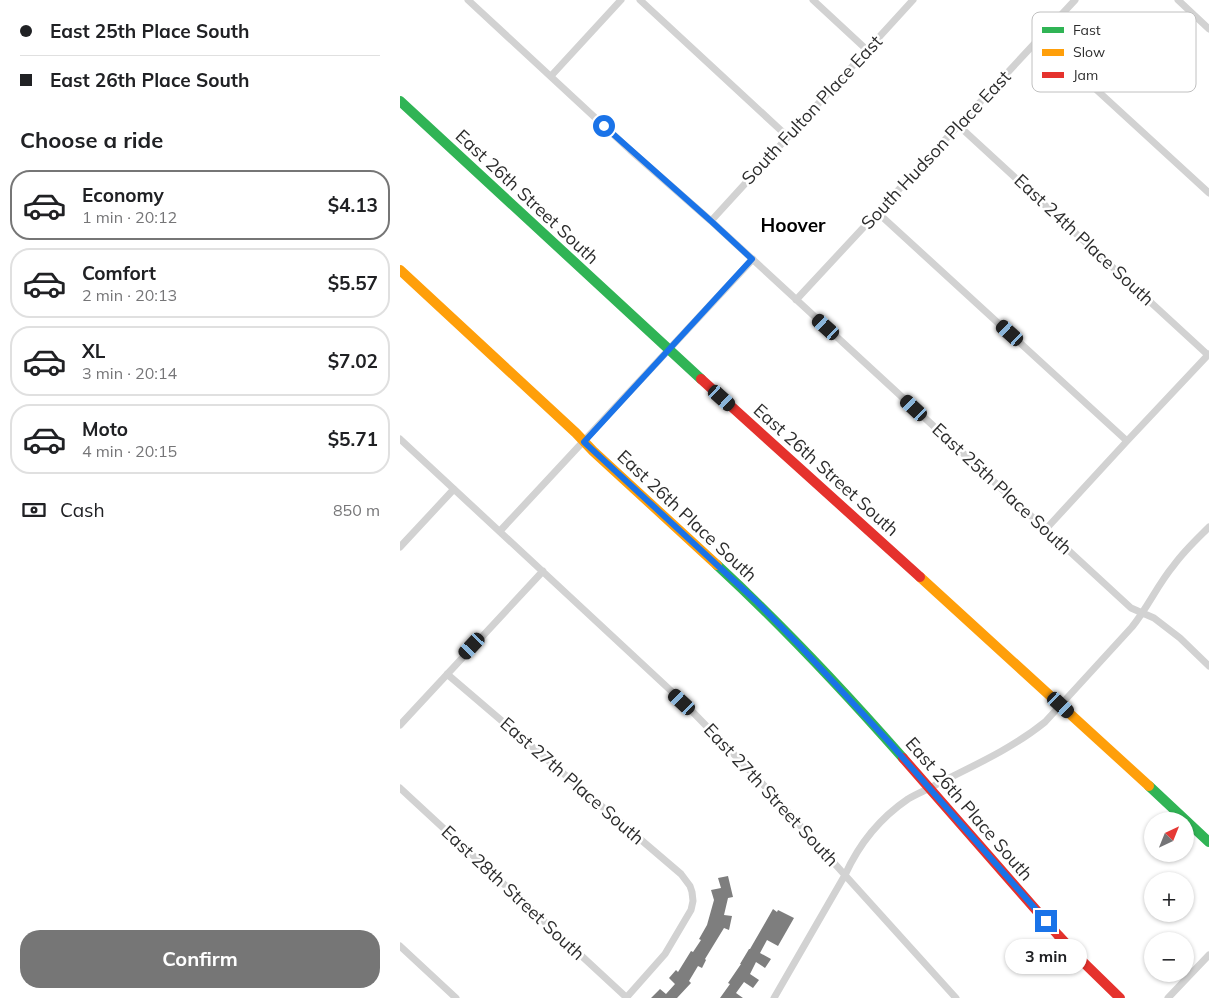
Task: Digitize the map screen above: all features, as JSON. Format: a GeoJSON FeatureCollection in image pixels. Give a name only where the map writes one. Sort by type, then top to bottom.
{"type":"FeatureCollection","features":[{"type":"Feature","properties":{"kind":"street","name":"East 25th Place South"},"geometry":{"type":"LineString","coordinates":[[468,0],[1131,608],[1154,618],[1180,638],[1209,666]]}},
{"type":"Feature","properties":{"kind":"street"},"geometry":{"type":"LineString","coordinates":[[551,76],[621,0]]}},
{"type":"Feature","properties":{"kind":"street"},"geometry":{"type":"LineString","coordinates":[[640,0],[787,136]]}},
{"type":"Feature","properties":{"kind":"street"},"geometry":{"type":"LineString","coordinates":[[812,0],[867,50]]}},
{"type":"Feature","properties":{"kind":"street","name":"South Fulton Place East"},"geometry":{"type":"LineString","coordinates":[[711,221],[913,0]]}},
{"type":"Feature","properties":{"kind":"street","name":"South Hudson Place East"},"geometry":{"type":"LineString","coordinates":[[1064,12],[1075,0]]}},
{"type":"Feature","properties":{"kind":"street"},"geometry":{"type":"LineString","coordinates":[[1178,0],[1191,12]]}},
{"type":"Feature","properties":{"kind":"street"},"geometry":{"type":"LineString","coordinates":[[1196,17],[1209,29]]}},
{"type":"Feature","properties":{"kind":"street","name":"South Hudson Place East"},"geometry":{"type":"LineString","coordinates":[[796,300],[1032,47]]}},
{"type":"Feature","properties":{"kind":"street"},"geometry":{"type":"LineString","coordinates":[[1099,92],[1209,193]]}},
{"type":"Feature","properties":{"kind":"street","name":"East 26th Street South"},"geometry":{"type":"LineString","coordinates":[[400,101],[669,350],[1061,705],[1209,842]]}},
{"type":"Feature","properties":{"kind":"street","name":"East 24th Place South"},"geometry":{"type":"LineString","coordinates":[[959,126],[1209,354]]}},
{"type":"Feature","properties":{"kind":"street"},"geometry":{"type":"LineString","coordinates":[[878,213],[1127,441]]}},
{"type":"Feature","properties":{"kind":"street"},"geometry":{"type":"LineString","coordinates":[[500,532],[752,259]]}},
{"type":"Feature","properties":{"kind":"street","name":"East 26th Place South"},"geometry":{"type":"LineString","coordinates":[[400,270],[756,601],[889,742],[1080,959],[1120,998]]}},
{"type":"Feature","properties":{"kind":"street"},"geometry":{"type":"LineString","coordinates":[[1046,529],[1209,354]]}},
{"type":"Feature","properties":{"kind":"street","name":"East 27th Street South"},"geometry":{"type":"LineString","coordinates":[[400,439],[543,571],[720,739],[956,998]]}},
{"type":"Feature","properties":{"kind":"street"},"geometry":{"type":"LineString","coordinates":[[400,547],[454,489]]}},
{"type":"Feature","properties":{"kind":"street"},"geometry":{"type":"LineString","coordinates":[[774,998],[845,875],[852,859],[865,839],[877,826],[909,799],[1029,735],[1044,722],[1143,614],[1163,579],[1175,563],[1209,527]]}},
{"type":"Feature","properties":{"kind":"street"},"geometry":{"type":"LineString","coordinates":[[400,725],[543,571]]}},
{"type":"Feature","properties":{"kind":"street","name":"East 27th Place South"},"geometry":{"type":"LineString","coordinates":[[447,674],[686,880],[692,892],[693,902],[690,910],[672,944],[658,963],[626,998]]}},
{"type":"Feature","properties":{"kind":"street","name":"East 28th Street South"},"geometry":{"type":"LineString","coordinates":[[400,788],[626,998]]}},
{"type":"Feature","properties":{"kind":"street"},"geometry":{"type":"LineString","coordinates":[[400,946],[456,998]]}},
{"type":"Feature","properties":{"kind":"street"},"geometry":{"type":"LineString","coordinates":[[1168,998],[1209,955]]}},
{"type":"Feature","properties":{"kind":"building"},"geometry":{"type":"Polygon","coordinates":[[[728,876],[733,897],[728,898],[724,915],[732,916],[729,930],[724,928],[705,959],[702,968],[698,966],[689,981],[691,983],[677,998],[651,998],[660,989],[666,994],[675,984],[669,978],[676,970],[678,972],[691,951],[693,952],[701,940],[699,939],[707,925],[714,900],[711,890],[721,888],[718,878],[728,876]]]}},
{"type":"Feature","properties":{"kind":"building"},"geometry":{"type":"Polygon","coordinates":[[[773,909],[794,918],[778,946],[767,940],[760,953],[771,959],[765,968],[756,962],[750,974],[759,980],[753,988],[744,982],[736,993],[743,998],[720,998],[730,984],[728,983],[773,909]]]}},
{"type":"Feature","properties":{"kind":"traffic: fast"},"geometry":{"type":"LineString","coordinates":[[400,101],[701,379]]}},
{"type":"Feature","properties":{"kind":"traffic: fast"},"geometry":{"type":"LineString","coordinates":[[717,565],[812,659],[903,758]]}},
{"type":"Feature","properties":{"kind":"traffic: fast"},"geometry":{"type":"LineString","coordinates":[[1149,786],[1209,842]]}},
{"type":"Feature","properties":{"kind":"traffic: slow"},"geometry":{"type":"LineString","coordinates":[[400,270],[717,565]]}},
{"type":"Feature","properties":{"kind":"traffic: slow"},"geometry":{"type":"LineString","coordinates":[[920,577],[1149,786]]}},
{"type":"Feature","properties":{"kind":"traffic: jam"},"geometry":{"type":"LineString","coordinates":[[701,379],[920,577]]}},
{"type":"Feature","properties":{"kind":"traffic: jam"},"geometry":{"type":"LineString","coordinates":[[903,758],[1058,935],[1120,998]]}},
{"type":"Feature","properties":{"kind":"district","name":"Hoover"},"geometry":{"type":"Point","coordinates":[793,225]}},
{"type":"Feature","properties":{"kind":"route"},"geometry":{"type":"LineString","coordinates":[[604,126],[752,259],[584,442],[756,601],[800,646],[889,742],[1046,921]]}}]}
